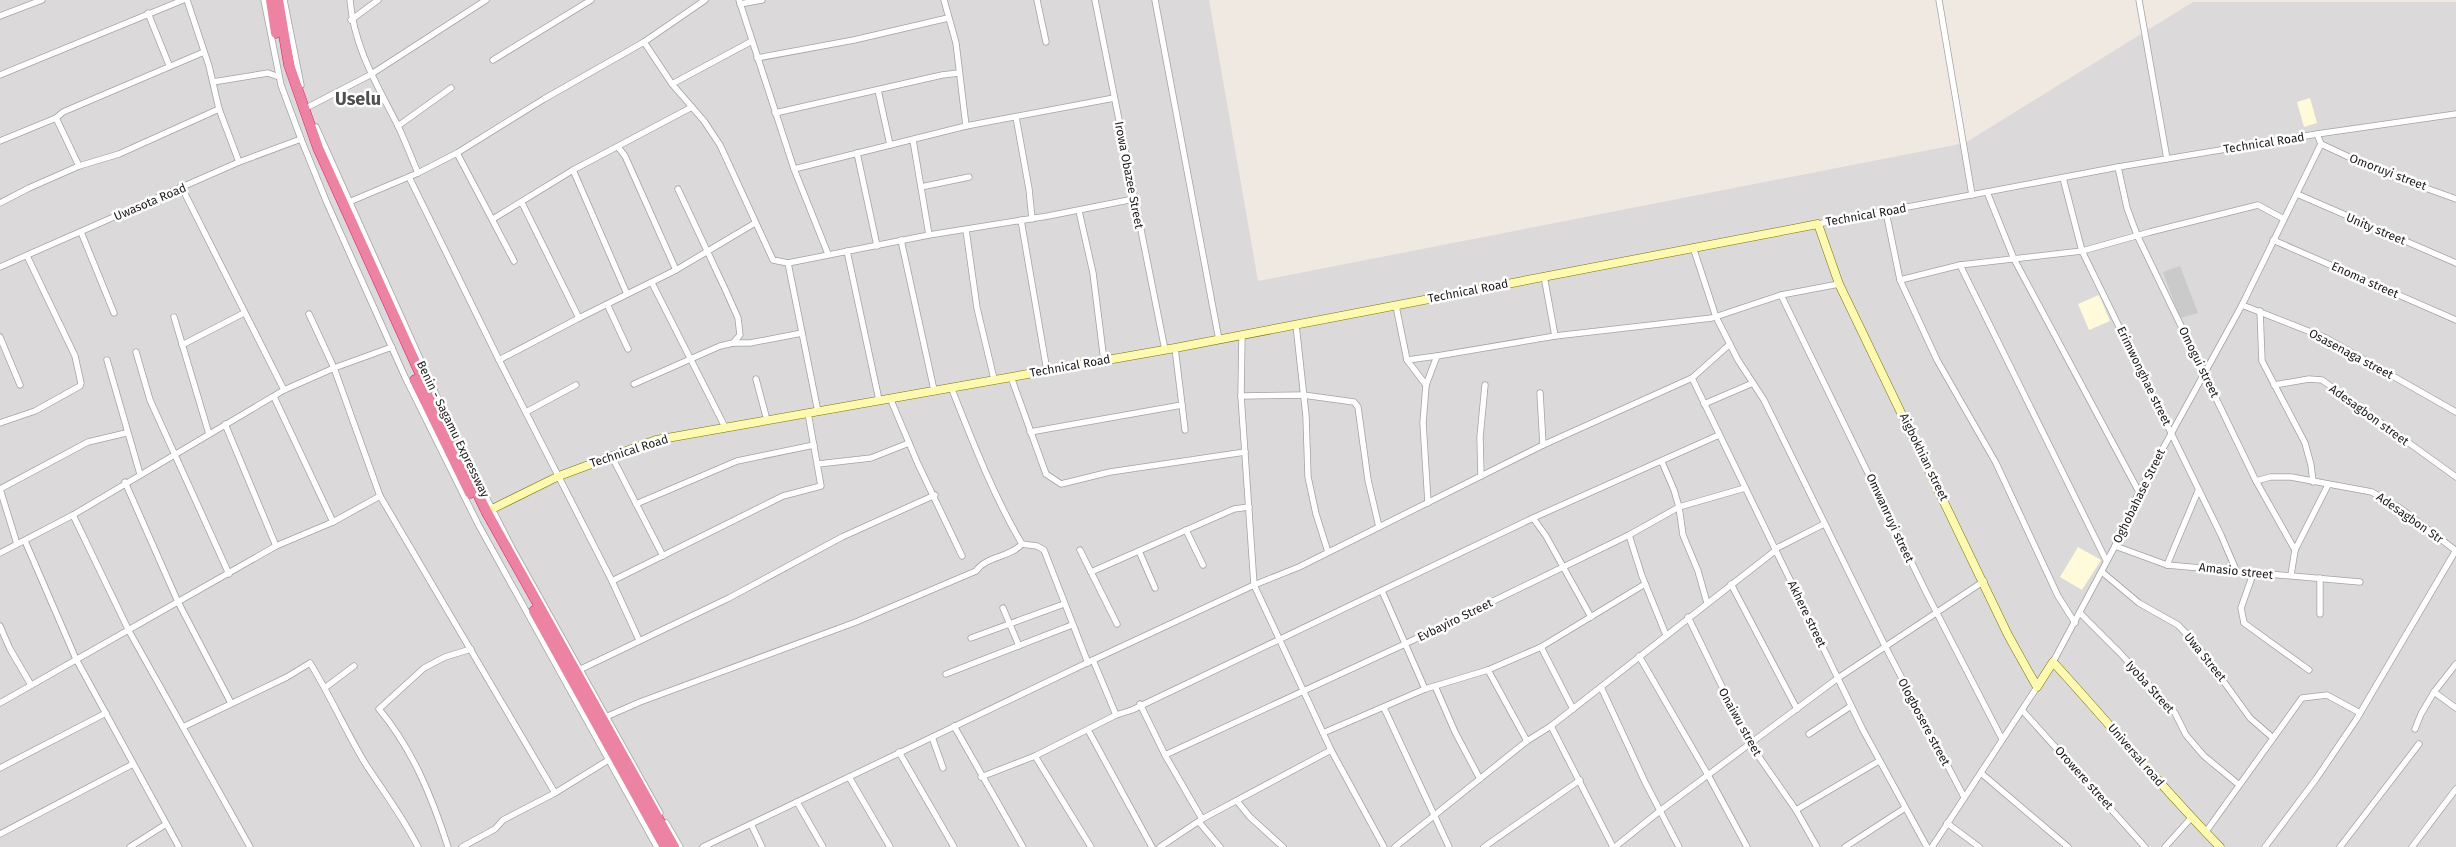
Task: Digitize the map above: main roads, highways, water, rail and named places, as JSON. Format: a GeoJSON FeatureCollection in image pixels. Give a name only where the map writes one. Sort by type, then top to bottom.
{"type":"FeatureCollection","features":[{"type":"Feature","properties":{"kind":"highway","name":"Benin - Sagamu Expressway"},"geometry":{"type":"LineString","coordinates":[[271,0],[280,51],[298,116],[328,187],[439,432],[484,521],[666,847]]}},
{"type":"Feature","properties":{"kind":"highway"},"geometry":{"type":"LineString","coordinates":[[278,0],[290,65],[318,148],[486,511],[674,847]]}},
{"type":"Feature","properties":{"kind":"district","name":"Uselu"},"geometry":{"type":"Point","coordinates":[358,99]}}]}
